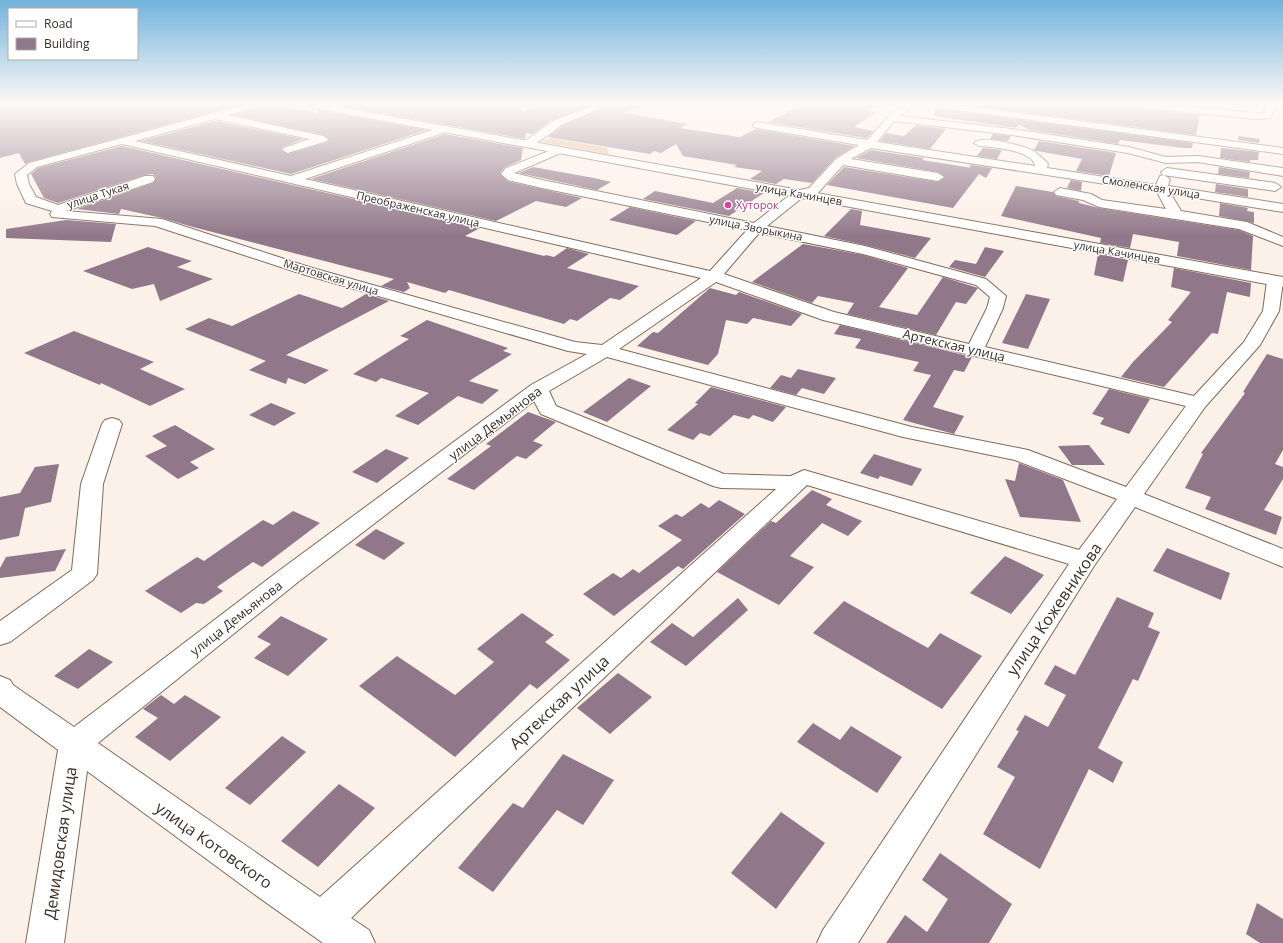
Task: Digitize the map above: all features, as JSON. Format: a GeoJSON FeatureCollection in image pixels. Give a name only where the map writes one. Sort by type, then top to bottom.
{"type":"FeatureCollection","features":[{"type":"Feature","properties":{"kind":"street","name":"улица Тукая"},"geometry":{"type":"LineString","coordinates":[[92,149],[32,165],[21,174],[23,184],[31,200],[58,209],[149,179]]}},
{"type":"Feature","properties":{"kind":"street","name":"Преображенская улица"},"geometry":{"type":"LineString","coordinates":[[157,149],[714,276]]}},
{"type":"Feature","properties":{"kind":"street"},"geometry":{"type":"LineString","coordinates":[[291,180],[385,149]]}},
{"type":"Feature","properties":{"kind":"street","name":"улица Качинцев"},"geometry":{"type":"LineString","coordinates":[[554,149],[1279,282]]}},
{"type":"Feature","properties":{"kind":"street","name":"улица Демьянова"},"geometry":{"type":"LineString","coordinates":[[75,744],[289,576],[538,389],[605,351],[714,276],[756,229],[799,194],[813,191],[840,161],[858,149]]}},
{"type":"Feature","properties":{"kind":"street","name":"Смоленская улица"},"geometry":{"type":"LineString","coordinates":[[957,149],[1040,170],[1283,208]]}},
{"type":"Feature","properties":{"kind":"street"},"geometry":{"type":"LineString","coordinates":[[1018,149],[1038,158],[1042,164],[1040,170]]}},
{"type":"Feature","properties":{"kind":"street"},"geometry":{"type":"LineString","coordinates":[[1123,149],[1129,150],[1167,166],[1276,187]]}},
{"type":"Feature","properties":{"kind":"street"},"geometry":{"type":"LineString","coordinates":[[1272,149],[1283,151]]}},
{"type":"Feature","properties":{"kind":"street","name":"улица Зворыкина"},"geometry":{"type":"LineString","coordinates":[[559,150],[510,170],[507,174],[512,177],[542,184],[756,229],[865,250],[981,282],[998,296],[995,308],[975,350]]}},
{"type":"Feature","properties":{"kind":"street"},"geometry":{"type":"LineString","coordinates":[[1167,166],[1198,159],[1283,172]]}},
{"type":"Feature","properties":{"kind":"street"},"geometry":{"type":"LineString","coordinates":[[840,161],[938,178]]}},
{"type":"Feature","properties":{"kind":"street"},"geometry":{"type":"LineString","coordinates":[[1167,166],[1161,188],[1176,214]]}},
{"type":"Feature","properties":{"kind":"street"},"geometry":{"type":"LineString","coordinates":[[1060,192],[1087,197],[1099,203],[1242,225],[1283,242]]}},
{"type":"Feature","properties":{"kind":"street","name":"Мартовская улица"},"geometry":{"type":"LineString","coordinates":[[57,214],[157,222],[304,270],[574,347],[605,351],[910,433],[1020,455],[1131,497],[1283,558]]}},
{"type":"Feature","properties":{"kind":"street","name":"Артекская улица"},"geometry":{"type":"LineString","coordinates":[[714,276],[756,292],[829,316],[1198,403]]}},
{"type":"Feature","properties":{"kind":"street","name":"улица Кожевникова"},"geometry":{"type":"LineString","coordinates":[[836,943],[1085,560],[1198,403],[1250,345],[1271,311],[1279,282]]}},
{"type":"Feature","properties":{"kind":"street"},"geometry":{"type":"LineString","coordinates":[[538,389],[548,410],[721,481],[796,483],[804,477],[1085,560]]}},
{"type":"Feature","properties":{"kind":"street"},"geometry":{"type":"LineString","coordinates":[[0,635],[84,574],[92,484],[102,458],[112,424]]}},
{"type":"Feature","properties":{"kind":"street","name":"Артекская улица"},"geometry":{"type":"LineString","coordinates":[[322,920],[796,483]]}},
{"type":"Feature","properties":{"kind":"street"},"geometry":{"type":"LineString","coordinates":[[0,688],[2,693],[75,744]]}},
{"type":"Feature","properties":{"kind":"street","name":"улица Котовского"},"geometry":{"type":"LineString","coordinates":[[75,744],[177,820],[356,943]]}},
{"type":"Feature","properties":{"kind":"street","name":"Демидовская улица"},"geometry":{"type":"LineString","coordinates":[[46,943],[75,744]]}},
{"type":"Feature","properties":{"kind":"shaded area"},"geometry":{"type":"Polygon","coordinates":[[[581,149],[607,149],[609,154],[581,149]]]}},
{"type":"Feature","properties":{"kind":"building"},"geometry":{"type":"Polygon","coordinates":[[[0,149],[77,149],[25,164],[19,153],[0,158],[0,149]]]}},
{"type":"Feature","properties":{"kind":"building"},"geometry":{"type":"Polygon","coordinates":[[[111,149],[135,149],[480,228],[465,236],[544,256],[554,257],[567,248],[589,254],[567,268],[639,286],[620,300],[610,298],[577,321],[570,319],[564,324],[449,290],[445,293],[407,282],[410,288],[404,292],[381,286],[394,279],[162,218],[121,209],[119,214],[77,209],[153,183],[156,178],[153,174],[145,175],[58,203],[44,198],[31,174],[38,168],[111,149]]]}},
{"type":"Feature","properties":{"kind":"building"},"geometry":{"type":"Polygon","coordinates":[[[177,149],[282,149],[287,154],[304,149],[368,149],[291,174],[177,149]]]}},
{"type":"Feature","properties":{"kind":"building"},"geometry":{"type":"Polygon","coordinates":[[[400,149],[523,149],[521,160],[505,167],[500,173],[507,181],[582,198],[566,207],[536,201],[496,221],[311,179],[400,149]]]}},
{"type":"Feature","properties":{"kind":"building"},"geometry":{"type":"Polygon","coordinates":[[[620,149],[668,149],[661,153],[654,151],[650,154],[620,149]]]}},
{"type":"Feature","properties":{"kind":"building"},"geometry":{"type":"Polygon","coordinates":[[[679,149],[850,149],[835,158],[812,183],[784,179],[776,184],[750,179],[762,171],[734,167],[737,165],[683,156],[679,149]]]}},
{"type":"Feature","properties":{"kind":"building"},"geometry":{"type":"Polygon","coordinates":[[[982,149],[1002,150],[997,159],[977,156],[982,149]]]}},
{"type":"Feature","properties":{"kind":"building"},"geometry":{"type":"Polygon","coordinates":[[[1090,149],[1116,153],[1109,176],[1076,171],[1082,159],[1034,150],[1090,149]]]}},
{"type":"Feature","properties":{"kind":"building"},"geometry":{"type":"Polygon","coordinates":[[[1221,149],[1259,152],[1258,160],[1250,160],[1250,162],[1220,158],[1221,149]]]}},
{"type":"Feature","properties":{"kind":"building"},"geometry":{"type":"Polygon","coordinates":[[[871,150],[924,158],[922,160],[972,168],[969,167],[971,165],[992,168],[986,178],[979,174],[953,208],[827,185],[844,167],[938,182],[945,177],[938,172],[856,158],[871,150]]]}},
{"type":"Feature","properties":{"kind":"building"},"geometry":{"type":"Polygon","coordinates":[[[533,167],[611,182],[597,190],[519,173],[533,167]]]}},
{"type":"Feature","properties":{"kind":"building"},"geometry":{"type":"Polygon","coordinates":[[[1219,167],[1250,172],[1249,178],[1218,174],[1219,167]]]}},
{"type":"Feature","properties":{"kind":"building"},"geometry":{"type":"Polygon","coordinates":[[[1071,180],[1082,182],[1081,191],[1067,188],[1071,180]]]}},
{"type":"Feature","properties":{"kind":"building"},"geometry":{"type":"Polygon","coordinates":[[[1216,184],[1248,189],[1248,197],[1215,192],[1216,184]]]}},
{"type":"Feature","properties":{"kind":"building"},"geometry":{"type":"Polygon","coordinates":[[[1016,186],[1053,192],[1056,196],[1079,201],[1079,203],[1099,208],[1239,230],[1253,236],[1251,270],[1177,256],[1179,242],[1133,234],[1130,248],[1100,243],[1101,238],[1001,216],[1016,186]]]}},
{"type":"Feature","properties":{"kind":"building"},"geometry":{"type":"Polygon","coordinates":[[[737,188],[764,193],[729,216],[643,199],[655,191],[713,203],[737,188]]]}},
{"type":"Feature","properties":{"kind":"building"},"geometry":{"type":"Polygon","coordinates":[[[1220,203],[1248,208],[1247,211],[1254,212],[1254,223],[1219,216],[1220,203]]]}},
{"type":"Feature","properties":{"kind":"building"},"geometry":{"type":"Polygon","coordinates":[[[630,207],[696,221],[677,235],[609,220],[630,207]]]}},
{"type":"Feature","properties":{"kind":"building"},"geometry":{"type":"Polygon","coordinates":[[[851,209],[862,211],[860,225],[931,238],[915,258],[824,236],[851,209]]]}},
{"type":"Feature","properties":{"kind":"building"},"geometry":{"type":"Polygon","coordinates":[[[66,220],[116,224],[111,242],[6,238],[6,229],[66,220]]]}},
{"type":"Feature","properties":{"kind":"building"},"geometry":{"type":"Polygon","coordinates":[[[803,244],[863,255],[908,268],[879,307],[917,315],[943,277],[978,288],[966,304],[956,302],[936,335],[847,314],[854,303],[818,296],[812,303],[752,282],[803,244]]]}},
{"type":"Feature","properties":{"kind":"building"},"geometry":{"type":"Polygon","coordinates":[[[148,247],[192,261],[177,267],[213,279],[160,301],[154,284],[132,289],[83,271],[148,247]]]}},
{"type":"Feature","properties":{"kind":"building"},"geometry":{"type":"Polygon","coordinates":[[[985,247],[1004,251],[985,277],[949,267],[955,260],[976,264],[985,247]]]}},
{"type":"Feature","properties":{"kind":"building"},"geometry":{"type":"Polygon","coordinates":[[[1098,254],[1128,260],[1123,282],[1094,275],[1098,254]]]}},
{"type":"Feature","properties":{"kind":"building"},"geometry":{"type":"Polygon","coordinates":[[[1174,268],[1251,283],[1250,297],[1227,292],[1218,334],[1212,333],[1164,387],[1121,377],[1133,362],[1172,322],[1168,320],[1191,292],[1171,287],[1174,268]]]}},
{"type":"Feature","properties":{"kind":"building"},"geometry":{"type":"Polygon","coordinates":[[[710,288],[736,295],[739,292],[802,314],[791,326],[753,318],[747,324],[726,320],[718,354],[708,365],[637,346],[653,332],[658,333],[710,288]]]}},
{"type":"Feature","properties":{"kind":"building"},"geometry":{"type":"Polygon","coordinates":[[[299,294],[342,308],[366,294],[389,301],[286,355],[329,370],[305,384],[288,378],[286,384],[249,370],[266,361],[185,329],[209,318],[232,326],[299,294]]]}},
{"type":"Feature","properties":{"kind":"building"},"geometry":{"type":"Polygon","coordinates":[[[1026,294],[1050,299],[1028,349],[1002,343],[1026,294]]]}},
{"type":"Feature","properties":{"kind":"building"},"geometry":{"type":"Polygon","coordinates":[[[427,320],[508,348],[503,351],[512,354],[469,381],[499,390],[482,404],[458,396],[418,425],[395,416],[429,393],[381,378],[376,382],[353,374],[409,339],[400,336],[427,320]]]}},
{"type":"Feature","properties":{"kind":"building"},"geometry":{"type":"Polygon","coordinates":[[[840,325],[972,357],[964,372],[954,370],[933,407],[964,416],[954,434],[903,420],[931,375],[913,371],[919,362],[855,348],[861,339],[834,334],[840,325]]]}},
{"type":"Feature","properties":{"kind":"building"},"geometry":{"type":"Polygon","coordinates":[[[74,331],[154,362],[140,369],[185,389],[150,406],[101,383],[100,385],[24,353],[74,331]]]}},
{"type":"Feature","properties":{"kind":"building"},"geometry":{"type":"Polygon","coordinates":[[[1267,354],[1283,359],[1283,450],[1275,464],[1283,467],[1283,479],[1264,510],[1282,517],[1276,535],[1205,509],[1211,497],[1185,488],[1203,454],[1201,453],[1245,393],[1243,392],[1267,354]]]}},
{"type":"Feature","properties":{"kind":"building"},"geometry":{"type":"Polygon","coordinates":[[[798,369],[836,378],[824,394],[802,388],[796,395],[770,388],[781,375],[791,378],[798,369]]]}},
{"type":"Feature","properties":{"kind":"building"},"geometry":{"type":"Polygon","coordinates":[[[629,378],[651,386],[607,422],[583,412],[629,378]]]}},
{"type":"Feature","properties":{"kind":"building"},"geometry":{"type":"Polygon","coordinates":[[[711,387],[786,407],[773,422],[753,415],[749,419],[734,415],[710,436],[700,433],[693,440],[667,430],[698,404],[695,403],[711,387]]]}},
{"type":"Feature","properties":{"kind":"building"},"geometry":{"type":"Polygon","coordinates":[[[1109,389],[1150,399],[1129,434],[1100,424],[1104,418],[1092,414],[1109,389]]]}},
{"type":"Feature","properties":{"kind":"building"},"geometry":{"type":"Polygon","coordinates":[[[271,403],[296,413],[274,426],[249,415],[271,403]]]}},
{"type":"Feature","properties":{"kind":"building"},"geometry":{"type":"Polygon","coordinates":[[[528,412],[556,422],[533,441],[543,445],[526,459],[517,456],[474,490],[447,479],[491,446],[486,444],[528,412]]]}},
{"type":"Feature","properties":{"kind":"building"},"geometry":{"type":"Polygon","coordinates":[[[175,425],[215,449],[190,462],[199,468],[178,479],[145,456],[167,446],[152,436],[175,425]]]}},
{"type":"Feature","properties":{"kind":"building"},"geometry":{"type":"Polygon","coordinates":[[[1089,445],[1105,465],[1072,465],[1058,446],[1089,445]]]}},
{"type":"Feature","properties":{"kind":"building"},"geometry":{"type":"Polygon","coordinates":[[[386,449],[409,458],[377,483],[352,472],[386,449]]]}},
{"type":"Feature","properties":{"kind":"building"},"geometry":{"type":"Polygon","coordinates":[[[874,454],[922,469],[912,486],[880,476],[878,479],[860,473],[874,454]]]}},
{"type":"Feature","properties":{"kind":"building"},"geometry":{"type":"Polygon","coordinates":[[[1019,463],[1063,480],[1081,522],[1020,517],[1005,479],[1015,481],[1019,463]]]}},
{"type":"Feature","properties":{"kind":"building"},"geometry":{"type":"Polygon","coordinates":[[[59,464],[51,502],[25,508],[19,536],[0,540],[0,497],[20,493],[35,467],[59,464]]]}},
{"type":"Feature","properties":{"kind":"building"},"geometry":{"type":"Polygon","coordinates":[[[812,490],[832,499],[826,505],[862,521],[848,536],[822,523],[790,556],[814,567],[779,605],[717,572],[771,521],[776,523],[812,490]]]}},
{"type":"Feature","properties":{"kind":"building"},"geometry":{"type":"Polygon","coordinates":[[[719,500],[745,514],[683,569],[678,566],[614,616],[583,594],[613,573],[621,578],[633,569],[639,573],[682,540],[658,526],[676,514],[682,517],[701,503],[709,508],[719,500]]]}},
{"type":"Feature","properties":{"kind":"building"},"geometry":{"type":"Polygon","coordinates":[[[293,511],[320,523],[262,567],[253,562],[217,587],[223,591],[204,604],[196,603],[181,613],[145,591],[197,557],[204,561],[263,520],[273,525],[293,511]]]}},
{"type":"Feature","properties":{"kind":"building"},"geometry":{"type":"Polygon","coordinates":[[[376,529],[405,543],[384,560],[355,545],[376,529]]]}},
{"type":"Feature","properties":{"kind":"building"},"geometry":{"type":"Polygon","coordinates":[[[1167,548],[1230,573],[1221,600],[1153,571],[1167,548]]]}},
{"type":"Feature","properties":{"kind":"building"},"geometry":{"type":"Polygon","coordinates":[[[66,549],[55,571],[0,578],[0,568],[6,557],[66,549]]]}},
{"type":"Feature","properties":{"kind":"building"},"geometry":{"type":"Polygon","coordinates":[[[1005,556],[1044,575],[1011,614],[970,593],[1005,556]]]}},
{"type":"Feature","properties":{"kind":"building"},"geometry":{"type":"Polygon","coordinates":[[[1117,597],[1154,613],[1148,627],[1160,632],[1138,681],[1133,679],[1098,748],[1123,762],[1113,783],[1089,769],[1040,869],[983,834],[1015,777],[997,767],[1019,731],[1016,730],[1025,715],[1048,727],[1066,695],[1044,684],[1055,665],[1075,675],[1117,597]]]}},
{"type":"Feature","properties":{"kind":"building"},"geometry":{"type":"Polygon","coordinates":[[[738,598],[748,610],[686,666],[650,642],[672,623],[693,637],[738,598]]]}},
{"type":"Feature","properties":{"kind":"building"},"geometry":{"type":"Polygon","coordinates":[[[844,601],[928,648],[940,633],[982,656],[942,709],[813,633],[844,601]]]}},
{"type":"Feature","properties":{"kind":"building"},"geometry":{"type":"Polygon","coordinates":[[[522,613],[554,635],[545,642],[570,660],[537,689],[530,684],[455,757],[359,686],[397,656],[455,695],[494,662],[477,649],[522,613]]]}},
{"type":"Feature","properties":{"kind":"building"},"geometry":{"type":"Polygon","coordinates":[[[281,616],[328,639],[288,676],[254,658],[271,644],[257,637],[281,616]]]}},
{"type":"Feature","properties":{"kind":"building"},"geometry":{"type":"Polygon","coordinates":[[[89,649],[113,662],[78,689],[54,676],[89,649]]]}},
{"type":"Feature","properties":{"kind":"building"},"geometry":{"type":"Polygon","coordinates":[[[618,673],[652,697],[610,734],[577,708],[618,673]]]}},
{"type":"Feature","properties":{"kind":"building"},"geometry":{"type":"Polygon","coordinates":[[[161,695],[174,704],[185,695],[221,717],[170,761],[135,737],[158,718],[143,709],[161,695]]]}},
{"type":"Feature","properties":{"kind":"building"},"geometry":{"type":"Polygon","coordinates":[[[813,723],[840,740],[851,726],[902,757],[877,793],[797,742],[813,723]]]}},
{"type":"Feature","properties":{"kind":"building"},"geometry":{"type":"Polygon","coordinates":[[[282,736],[306,752],[250,805],[225,788],[282,736]]]}},
{"type":"Feature","properties":{"kind":"building"},"geometry":{"type":"Polygon","coordinates":[[[563,754],[614,780],[583,825],[557,810],[493,892],[458,868],[513,803],[523,808],[563,754]]]}},
{"type":"Feature","properties":{"kind":"building"},"geometry":{"type":"Polygon","coordinates":[[[339,784],[375,808],[318,867],[281,841],[339,784]]]}},
{"type":"Feature","properties":{"kind":"building"},"geometry":{"type":"Polygon","coordinates":[[[781,812],[825,843],[776,909],[731,873],[781,812]]]}},
{"type":"Feature","properties":{"kind":"building"},"geometry":{"type":"Polygon","coordinates":[[[940,853],[1012,904],[989,943],[886,943],[905,915],[927,932],[948,899],[922,880],[940,853]]]}},
{"type":"Feature","properties":{"kind":"building"},"geometry":{"type":"Polygon","coordinates":[[[1257,903],[1283,919],[1283,943],[1260,943],[1246,934],[1257,903]]]}},
{"type":"Feature","properties":{"kind":"place","name":"Хуторок"},"geometry":{"type":"Point","coordinates":[728,205]}}]}
